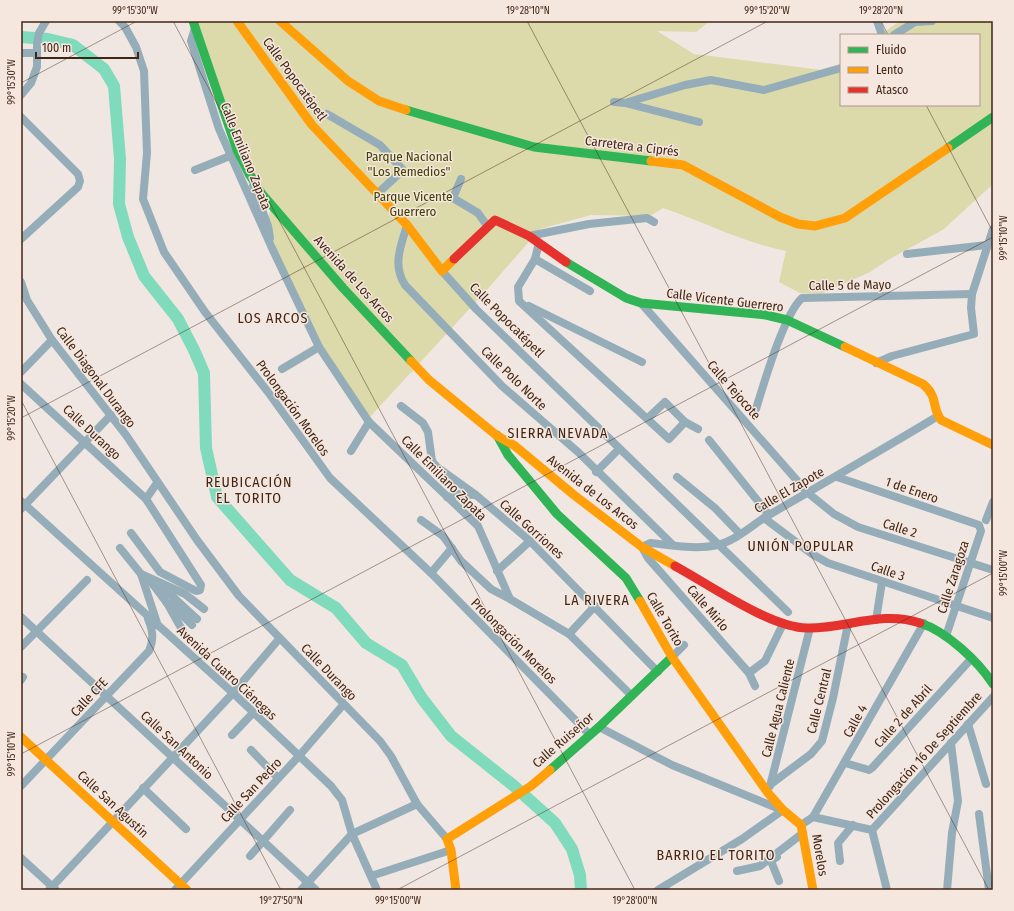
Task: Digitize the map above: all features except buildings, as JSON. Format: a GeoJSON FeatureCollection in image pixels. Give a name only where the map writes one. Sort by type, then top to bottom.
{"type":"FeatureCollection","features":[{"type":"Feature","properties":{"kind":"main road","name":"Calle Popocatépetl"},"geometry":{"type":"LineString","coordinates":[[237,21],[312,125],[406,225],[442,271]]}},
{"type":"Feature","properties":{"kind":"main road","name":"Carretera a Ciprés"},"geometry":{"type":"LineString","coordinates":[[280,21],[348,80],[379,101],[471,130],[534,147],[683,165],[780,217],[798,224],[814,226],[845,218],[993,117]]}},
{"type":"Feature","properties":{"kind":"main road","name":"Avenida de Los Arcos"},"geometry":{"type":"LineString","coordinates":[[194,24],[237,150],[249,174],[262,194],[343,288],[429,380],[496,435],[515,446],[574,495],[642,547],[757,612],[783,624],[810,628],[876,620],[908,619],[924,623],[946,636],[993,684]]}},
{"type":"Feature","properties":{"kind":"main road","name":"Calle Vicente Guerrero"},"geometry":{"type":"LineString","coordinates":[[488,227],[495,220],[528,236],[555,255],[626,298],[641,303],[766,315],[787,320],[928,388],[935,397],[938,416]]}},
{"type":"Feature","properties":{"kind":"main road"},"geometry":{"type":"LineString","coordinates":[[442,271],[488,227]]}},
{"type":"Feature","properties":{"kind":"main road"},"geometry":{"type":"LineString","coordinates":[[938,416],[945,424],[993,445]]}},
{"type":"Feature","properties":{"kind":"main road","name":"Calle Torito"},"geometry":{"type":"LineString","coordinates":[[496,435],[508,455],[557,514],[626,578],[672,657],[768,793],[803,832]]}},
{"type":"Feature","properties":{"kind":"main road","name":"Calle Ruiseñor"},"geometry":{"type":"LineString","coordinates":[[448,839],[531,786],[590,735],[658,672],[672,657]]}},
{"type":"Feature","properties":{"kind":"main road","name":"Calle San Agustín"},"geometry":{"type":"LineString","coordinates":[[21,736],[181,888]]}},
{"type":"Feature","properties":{"kind":"main road","name":"Morelos"},"geometry":{"type":"LineString","coordinates":[[803,832],[813,890]]}},
{"type":"Feature","properties":{"kind":"main road","name":"Calle Durango"},"geometry":{"type":"LineString","coordinates":[[448,839],[451,850],[456,890]]}},
{"type":"Feature","properties":{"kind":"street"},"geometry":{"type":"LineString","coordinates":[[21,95],[31,83],[37,67],[37,43],[39,33],[46,21]]}},
{"type":"Feature","properties":{"kind":"street","name":"Prolongación Morelos"},"geometry":{"type":"LineString","coordinates":[[120,21],[136,47],[144,71],[147,146],[143,198],[164,252],[205,312],[268,392],[330,478],[431,573],[590,735]]}},
{"type":"Feature","properties":{"kind":"street"},"geometry":{"type":"LineString","coordinates":[[877,21],[882,34]]}},
{"type":"Feature","properties":{"kind":"street"},"geometry":{"type":"LineString","coordinates":[[896,34],[915,21],[932,21]]}},
{"type":"Feature","properties":{"kind":"street","name":"Calle Emiliano Zapata"},"geometry":{"type":"LineString","coordinates":[[194,24],[191,41],[219,129],[271,246],[319,347],[369,422],[478,526],[510,599]]}},
{"type":"Feature","properties":{"kind":"street"},"geometry":{"type":"LineString","coordinates":[[21,53],[38,53]]}},
{"type":"Feature","properties":{"kind":"street"},"geometry":{"type":"LineString","coordinates":[[625,103],[685,85],[712,80],[764,90],[840,68]]}},
{"type":"Feature","properties":{"kind":"street"},"geometry":{"type":"LineString","coordinates":[[614,102],[625,103],[699,122]]}},
{"type":"Feature","properties":{"kind":"street"},"geometry":{"type":"LineString","coordinates":[[327,114],[380,145],[403,170],[377,194]]}},
{"type":"Feature","properties":{"kind":"street"},"geometry":{"type":"LineString","coordinates":[[21,117],[78,174],[80,181],[78,186],[21,239]]}},
{"type":"Feature","properties":{"kind":"street"},"geometry":{"type":"LineString","coordinates":[[195,170],[230,156]]}},
{"type":"Feature","properties":{"kind":"street","name":"Calle Emiliano Zapata"},"geometry":{"type":"LineString","coordinates":[[249,174],[268,226],[271,246]]}},
{"type":"Feature","properties":{"kind":"street"},"geometry":{"type":"LineString","coordinates":[[461,179],[453,198],[478,213],[488,227]]}},
{"type":"Feature","properties":{"kind":"street"},"geometry":{"type":"LineString","coordinates":[[528,236],[589,224],[647,218],[654,222]]}},
{"type":"Feature","properties":{"kind":"street","name":"Calle Polo Norte"},"geometry":{"type":"LineString","coordinates":[[406,225],[397,266],[399,276],[405,285],[502,386],[578,452],[596,472],[673,545]]}},
{"type":"Feature","properties":{"kind":"street"},"geometry":{"type":"LineString","coordinates":[[876,363],[892,356],[974,334],[971,308],[972,294],[993,229]]}},
{"type":"Feature","properties":{"kind":"street"},"geometry":{"type":"LineString","coordinates":[[538,243],[535,259],[518,287],[519,301],[648,418],[669,439],[685,422]]}},
{"type":"Feature","properties":{"kind":"street"},"geometry":{"type":"LineString","coordinates":[[907,254],[987,245]]}},
{"type":"Feature","properties":{"kind":"street"},"geometry":{"type":"LineString","coordinates":[[535,259],[590,291]]}},
{"type":"Feature","properties":{"kind":"street","name":"Calle Popocatépetl"},"geometry":{"type":"LineString","coordinates":[[442,271],[476,309],[618,449],[788,612]]}},
{"type":"Feature","properties":{"kind":"street","name":"Calle Diagonal Durango"},"geometry":{"type":"LineString","coordinates":[[21,282],[27,300],[52,340],[111,415],[157,483]]}},
{"type":"Feature","properties":{"kind":"street","name":"Calle 5 de Mayo"},"geometry":{"type":"LineString","coordinates":[[756,409],[787,320],[797,302],[802,298],[972,294]]}},
{"type":"Feature","properties":{"kind":"street"},"geometry":{"type":"LineString","coordinates":[[519,301],[642,362]]}},
{"type":"Feature","properties":{"kind":"street","name":"Calle Tejocote"},"geometry":{"type":"LineString","coordinates":[[641,303],[808,492]]}},
{"type":"Feature","properties":{"kind":"street"},"geometry":{"type":"LineString","coordinates":[[21,372],[52,340]]}},
{"type":"Feature","properties":{"kind":"street"},"geometry":{"type":"LineString","coordinates":[[282,369],[319,347]]}},
{"type":"Feature","properties":{"kind":"street","name":"Calle Durango"},"geometry":{"type":"LineString","coordinates":[[21,384],[146,499],[201,584],[200,590],[196,591],[160,572],[131,533]]}},
{"type":"Feature","properties":{"kind":"street"},"geometry":{"type":"LineString","coordinates":[[648,418],[665,402],[685,422],[698,429]]}},
{"type":"Feature","properties":{"kind":"street","name":"Calle Gorriones"},"geometry":{"type":"LineString","coordinates":[[401,406],[423,422],[428,432],[432,461],[437,467],[476,495],[530,541],[658,672]]}},
{"type":"Feature","properties":{"kind":"street"},"geometry":{"type":"LineString","coordinates":[[22,505],[111,415]]}},
{"type":"Feature","properties":{"kind":"street","name":"Calle El Zapote"},"geometry":{"type":"LineString","coordinates":[[642,547],[650,543],[703,547],[718,545],[740,534],[766,516],[837,477],[938,416]]}},
{"type":"Feature","properties":{"kind":"street"},"geometry":{"type":"LineString","coordinates":[[352,451],[369,422]]}},
{"type":"Feature","properties":{"kind":"street","name":"Calle 3"},"geometry":{"type":"LineString","coordinates":[[709,440],[766,516],[820,559],[882,582],[993,618]]}},
{"type":"Feature","properties":{"kind":"street"},"geometry":{"type":"LineString","coordinates":[[596,472],[618,449]]}},
{"type":"Feature","properties":{"kind":"street"},"geometry":{"type":"LineString","coordinates":[[677,477],[715,508],[740,534]]}},
{"type":"Feature","properties":{"kind":"street","name":"1 de Enero"},"geometry":{"type":"LineString","coordinates":[[837,477],[979,526]]}},
{"type":"Feature","properties":{"kind":"street"},"geometry":{"type":"LineString","coordinates":[[146,499],[157,483]]}},
{"type":"Feature","properties":{"kind":"street","name":"Calle Durango"},"geometry":{"type":"LineString","coordinates":[[157,483],[239,596],[384,746],[417,804],[448,839]]}},
{"type":"Feature","properties":{"kind":"street","name":"Calle 2"},"geometry":{"type":"LineString","coordinates":[[808,492],[834,514],[858,527],[993,570]]}},
{"type":"Feature","properties":{"kind":"street"},"geometry":{"type":"LineString","coordinates":[[448,497],[458,494],[476,495]]}},
{"type":"Feature","properties":{"kind":"street"},"geometry":{"type":"LineString","coordinates":[[986,520],[993,502]]}},
{"type":"Feature","properties":{"kind":"street","name":"Avenida Cuatro Ciénegas"},"geometry":{"type":"LineString","coordinates":[[22,505],[233,693],[338,794],[342,800],[352,834],[378,890]]}},
{"type":"Feature","properties":{"kind":"street"},"geometry":{"type":"LineString","coordinates":[[421,520],[443,536],[461,560],[491,589],[569,634],[632,696]]}},
{"type":"Feature","properties":{"kind":"street","name":"Calle Zaragoza"},"geometry":{"type":"LineString","coordinates":[[946,636],[981,531],[979,526]]}},
{"type":"Feature","properties":{"kind":"street"},"geometry":{"type":"LineString","coordinates":[[497,570],[530,541]]}},
{"type":"Feature","properties":{"kind":"street","name":"Calle Mirlo"},"geometry":{"type":"LineString","coordinates":[[642,547],[648,558],[749,673],[755,686]]}},
{"type":"Feature","properties":{"kind":"street"},"geometry":{"type":"LineString","coordinates":[[120,548],[167,603],[184,633]]}},
{"type":"Feature","properties":{"kind":"street"},"geometry":{"type":"LineString","coordinates":[[431,573],[452,548]]}},
{"type":"Feature","properties":{"kind":"street"},"geometry":{"type":"LineString","coordinates":[[144,575],[185,594],[204,609]]}},
{"type":"Feature","properties":{"kind":"street"},"geometry":{"type":"LineString","coordinates":[[144,575],[158,626]]}},
{"type":"Feature","properties":{"kind":"street"},"geometry":{"type":"LineString","coordinates":[[21,647],[86,580]]}},
{"type":"Feature","properties":{"kind":"street"},"geometry":{"type":"LineString","coordinates":[[156,581],[195,622],[167,603]]}},
{"type":"Feature","properties":{"kind":"street"},"geometry":{"type":"LineString","coordinates":[[876,620],[882,582]]}},
{"type":"Feature","properties":{"kind":"street"},"geometry":{"type":"LineString","coordinates":[[569,634],[594,606]]}},
{"type":"Feature","properties":{"kind":"street","name":"Calle CFE"},"geometry":{"type":"LineString","coordinates":[[21,786],[149,651],[153,640],[152,629],[146,615]]}},
{"type":"Feature","properties":{"kind":"street","name":"Calle San Antonio"},"geometry":{"type":"LineString","coordinates":[[21,617],[316,890]]}},
{"type":"Feature","properties":{"kind":"street","name":"Calle 4"},"geometry":{"type":"LineString","coordinates":[[803,832],[845,763],[924,623]]}},
{"type":"Feature","properties":{"kind":"street"},"geometry":{"type":"LineString","coordinates":[[749,673],[758,668],[767,656],[783,624]]}},
{"type":"Feature","properties":{"kind":"street","name":"Calle Central"},"geometry":{"type":"LineString","coordinates":[[771,784],[812,754],[822,741],[834,698],[848,624]]}},
{"type":"Feature","properties":{"kind":"street","name":"Calle Agua Caliente"},"geometry":{"type":"LineString","coordinates":[[768,793],[810,628]]}},
{"type":"Feature","properties":{"kind":"street"},"geometry":{"type":"LineString","coordinates":[[21,858],[52,889],[111,822],[233,693],[279,639]]}},
{"type":"Feature","properties":{"kind":"street","name":"Calle Ruiseñor"},"geometry":{"type":"LineString","coordinates":[[672,657],[684,645]]}},
{"type":"Feature","properties":{"kind":"street","name":"Calle 2 de Abril"},"geometry":{"type":"LineString","coordinates":[[845,763],[864,770],[869,770],[872,768],[970,659]]}},
{"type":"Feature","properties":{"kind":"street","name":"Prolongación 16 De Septiembre"},"geometry":{"type":"LineString","coordinates":[[872,830],[993,697]]}},
{"type":"Feature","properties":{"kind":"street","name":"Calle San Pedro"},"geometry":{"type":"LineString","coordinates":[[181,888],[239,820],[299,756],[343,705]]}},
{"type":"Feature","properties":{"kind":"street"},"geometry":{"type":"LineString","coordinates":[[232,735],[253,713]]}},
{"type":"Feature","properties":{"kind":"street"},"geometry":{"type":"LineString","coordinates":[[968,724],[986,784]]}},
{"type":"Feature","properties":{"kind":"street"},"geometry":{"type":"LineString","coordinates":[[598,727],[672,765],[782,810]]}},
{"type":"Feature","properties":{"kind":"street"},"geometry":{"type":"LineString","coordinates":[[948,890],[952,833],[958,801],[951,743]]}},
{"type":"Feature","properties":{"kind":"street"},"geometry":{"type":"LineString","coordinates":[[251,750],[278,778]]}},
{"type":"Feature","properties":{"kind":"street"},"geometry":{"type":"LineString","coordinates":[[143,788],[186,829]]}},
{"type":"Feature","properties":{"kind":"street"},"geometry":{"type":"LineString","coordinates":[[301,890],[352,834],[417,804]]}},
{"type":"Feature","properties":{"kind":"street"},"geometry":{"type":"LineString","coordinates":[[250,856],[290,810]]}},
{"type":"Feature","properties":{"kind":"street"},"geometry":{"type":"LineString","coordinates":[[658,890],[742,839],[782,810]]}},
{"type":"Feature","properties":{"kind":"street"},"geometry":{"type":"LineString","coordinates":[[979,814],[989,890]]}},
{"type":"Feature","properties":{"kind":"street"},"geometry":{"type":"LineString","coordinates":[[813,817],[872,830],[887,890]]}},
{"type":"Feature","properties":{"kind":"street"},"geometry":{"type":"LineString","coordinates":[[840,861],[838,843],[852,825]]}},
{"type":"Feature","properties":{"kind":"street"},"geometry":{"type":"LineString","coordinates":[[779,881],[771,861],[803,832]]}},
{"type":"Feature","properties":{"kind":"street"},"geometry":{"type":"LineString","coordinates":[[737,871],[760,866],[803,832]]}},
{"type":"Feature","properties":{"kind":"street"},"geometry":{"type":"LineString","coordinates":[[371,876],[451,850]]}},
{"type":"Feature","properties":{"kind":"green space","name":"Parque Nacional \"Los Remedios\""},"geometry":{"type":"Polygon","coordinates":[[[196,21],[710,21],[696,32],[657,31],[694,54],[830,71],[840,64],[840,106],[980,106],[980,34],[881,34],[900,21],[993,21],[993,184],[944,229],[888,260],[870,272],[821,294],[800,293],[779,282],[786,251],[739,237],[663,208],[650,216],[591,215],[540,229],[485,292],[369,418],[296,304],[265,230],[272,203],[246,162],[235,139],[218,92],[196,21]]]}},
{"type":"Feature","properties":{"kind":"waterway"},"geometry":{"type":"LineString","coordinates":[[21,37],[48,39],[73,45],[104,69],[114,86],[120,159],[119,204],[128,237],[144,276],[178,319],[204,373],[206,448],[217,497],[290,580],[336,608],[366,643],[402,665],[421,697],[451,736],[514,786],[555,823],[572,849],[580,875],[581,890]]}},
{"type":"Feature","properties":{"kind":"traffic: fast"},"geometry":{"type":"LineString","coordinates":[[193,21],[237,150],[249,174],[262,194],[343,288],[411,361]]}},
{"type":"Feature","properties":{"kind":"traffic: fast"},"geometry":{"type":"LineString","coordinates":[[406,110],[534,147],[651,161]]}},
{"type":"Feature","properties":{"kind":"traffic: fast"},"geometry":{"type":"LineString","coordinates":[[948,148],[993,117]]}},
{"type":"Feature","properties":{"kind":"traffic: fast"},"geometry":{"type":"LineString","coordinates":[[566,262],[626,298],[641,303],[766,315],[787,320],[845,347]]}},
{"type":"Feature","properties":{"kind":"traffic: fast"},"geometry":{"type":"LineString","coordinates":[[497,435],[508,455],[557,514],[626,578],[640,601]]}},
{"type":"Feature","properties":{"kind":"traffic: fast"},"geometry":{"type":"LineString","coordinates":[[920,623],[940,633],[961,648],[979,666],[993,684]]}},
{"type":"Feature","properties":{"kind":"traffic: fast"},"geometry":{"type":"LineString","coordinates":[[550,770],[599,727],[672,657]]}},
{"type":"Feature","properties":{"kind":"traffic: slow"},"geometry":{"type":"LineString","coordinates":[[237,21],[312,125],[407,225],[442,271],[454,259]]}},
{"type":"Feature","properties":{"kind":"traffic: slow"},"geometry":{"type":"LineString","coordinates":[[280,21],[348,81],[379,101],[406,110]]}},
{"type":"Feature","properties":{"kind":"traffic: slow"},"geometry":{"type":"LineString","coordinates":[[651,161],[683,165],[780,217],[798,224],[815,226],[845,218],[948,148]]}},
{"type":"Feature","properties":{"kind":"traffic: slow"},"geometry":{"type":"LineString","coordinates":[[845,347],[923,384],[931,394],[941,420],[993,445]]}},
{"type":"Feature","properties":{"kind":"traffic: slow"},"geometry":{"type":"LineString","coordinates":[[411,361],[429,380],[496,435],[515,446],[574,495],[642,547],[675,566]]}},
{"type":"Feature","properties":{"kind":"traffic: slow"},"geometry":{"type":"LineString","coordinates":[[640,601],[672,657],[768,793],[783,810],[801,825],[813,890]]}},
{"type":"Feature","properties":{"kind":"traffic: slow"},"geometry":{"type":"LineString","coordinates":[[21,737],[187,890]]}},
{"type":"Feature","properties":{"kind":"traffic: slow"},"geometry":{"type":"LineString","coordinates":[[456,890],[451,850],[447,839],[531,786],[550,770]]}},
{"type":"Feature","properties":{"kind":"traffic: jam"},"geometry":{"type":"LineString","coordinates":[[454,259],[495,220],[529,236],[566,262]]}},
{"type":"Feature","properties":{"kind":"traffic: jam"},"geometry":{"type":"LineString","coordinates":[[675,566],[740,604],[775,621],[792,626],[821,628],[892,618],[920,623]]}},
{"type":"Feature","properties":{"kind":"district","name":"LOS ARCOS"},"geometry":{"type":"Point","coordinates":[273,318]}},
{"type":"Feature","properties":{"kind":"district","name":"SIERRA NEVADA"},"geometry":{"type":"Point","coordinates":[558,433]}},
{"type":"Feature","properties":{"kind":"district","name":"REUBICACIÓN EL TORITO"},"geometry":{"type":"Point","coordinates":[249,490]}},
{"type":"Feature","properties":{"kind":"district","name":"UNIÓN POPULAR"},"geometry":{"type":"Point","coordinates":[801,546]}},
{"type":"Feature","properties":{"kind":"district","name":"LA RIVERA"},"geometry":{"type":"Point","coordinates":[597,600]}},
{"type":"Feature","properties":{"kind":"district","name":"BARRIO EL TORITO"},"geometry":{"type":"Point","coordinates":[716,855]}},
{"type":"Feature","properties":{"kind":"park label","name":"Parque Vicente Guerrero"},"geometry":{"type":"Point","coordinates":[413,204]}}]}
